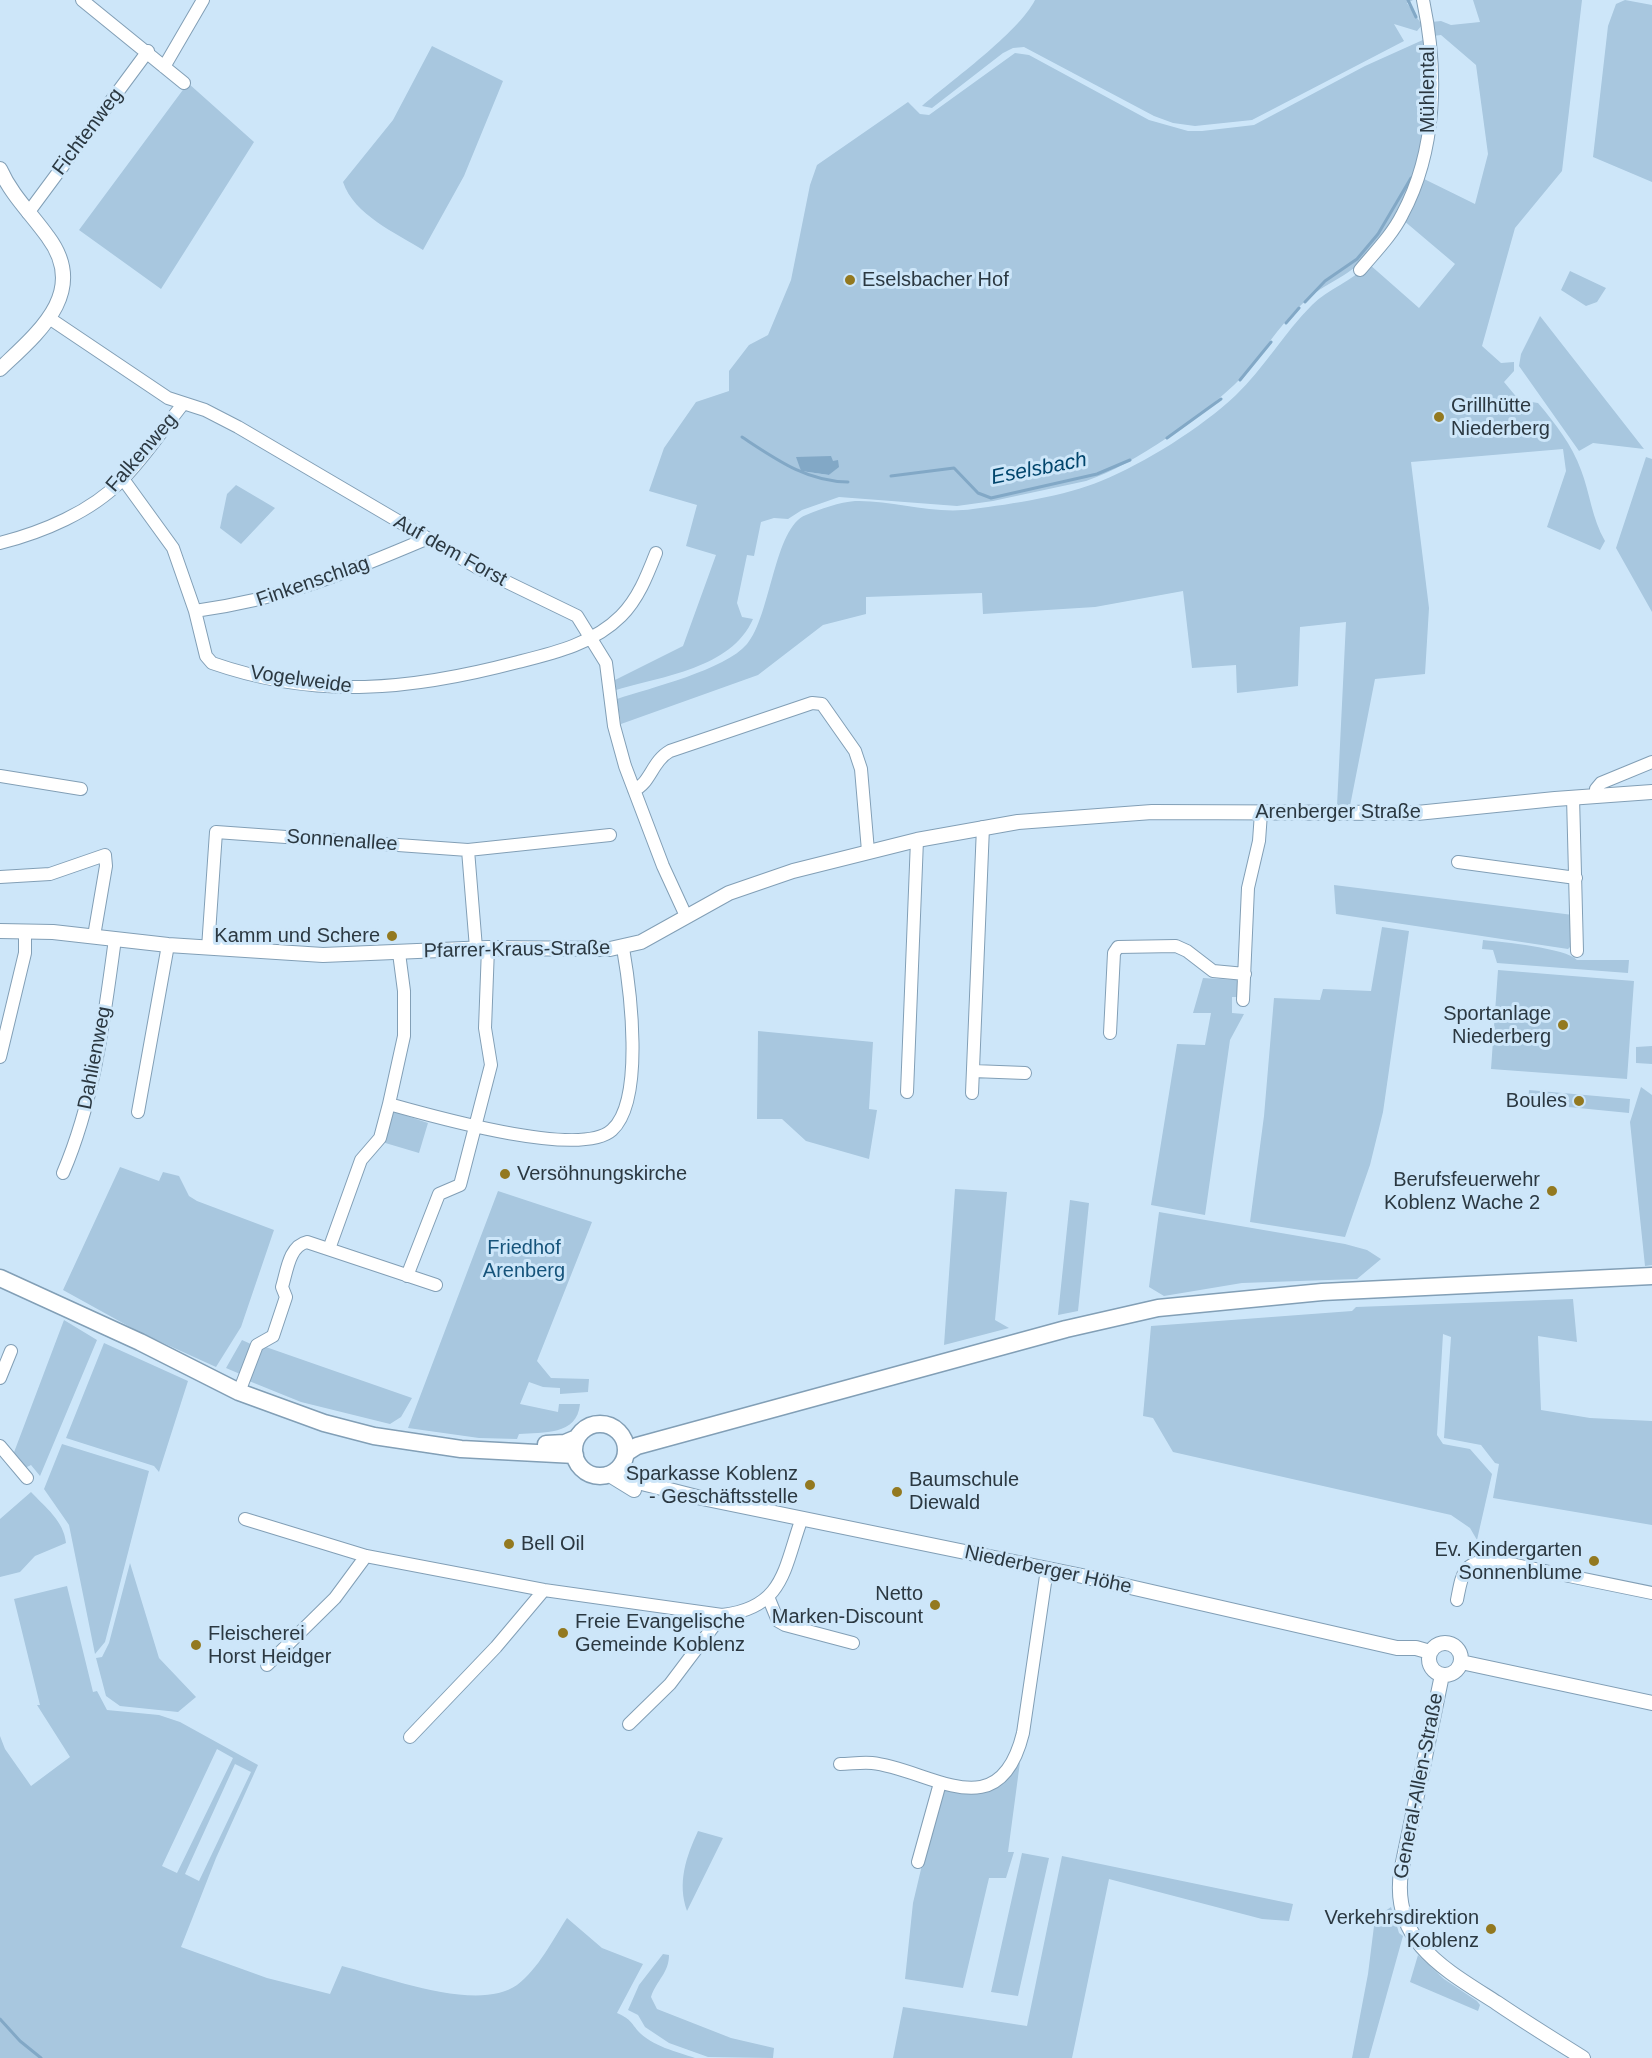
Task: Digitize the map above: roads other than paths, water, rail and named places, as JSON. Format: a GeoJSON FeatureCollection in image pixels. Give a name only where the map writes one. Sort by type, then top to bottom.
{"type":"FeatureCollection","features":[{"type":"Feature","properties":{"kind":"main road"},"geometry":{"type":"LineString","coordinates":[[707,1427],[634,1437],[622,1436],[610,1426],[596,1424],[583,1430],[576,1447],[585,1470],[596,1475],[618,1464],[637,1446],[707,1427],[1066,1329],[1158,1308],[1322,1292],[1652,1276]]}},
{"type":"Feature","properties":{"kind":"main road"},"geometry":{"type":"LineString","coordinates":[[0,1278],[324,1423],[374,1436],[477,1451],[576,1447]]}},
{"type":"Feature","properties":{"kind":"main road"},"geometry":{"type":"LineString","coordinates":[[618,1464],[622,1436]]}},
{"type":"Feature","properties":{"kind":"street"},"geometry":{"type":"LineString","coordinates":[[164,67],[203,0]]}},
{"type":"Feature","properties":{"kind":"street","name":"Mühlental"},"geometry":{"type":"LineString","coordinates":[[1361,269],[1403,215],[1427,151],[1431,128],[1431,91],[1423,0]]}},
{"type":"Feature","properties":{"kind":"street"},"geometry":{"type":"LineString","coordinates":[[87,1],[184,84]]}},
{"type":"Feature","properties":{"kind":"street","name":"Fichtenweg"},"geometry":{"type":"LineString","coordinates":[[28,213],[148,51]]}},
{"type":"Feature","properties":{"kind":"street"},"geometry":{"type":"LineString","coordinates":[[0,169],[10,191],[54,246],[62,267],[61,296],[50,318],[0,369]]}},
{"type":"Feature","properties":{"kind":"street","name":"Auf dem Forst"},"geometry":{"type":"LineString","coordinates":[[50,318],[168,398],[205,410],[238,427],[478,568],[577,616],[606,663],[616,732],[634,790],[663,866],[686,916]]}},
{"type":"Feature","properties":{"kind":"street","name":"Falkenweg"},"geometry":{"type":"LineString","coordinates":[[0,543],[63,521],[104,496],[123,479],[183,404]]}},
{"type":"Feature","properties":{"kind":"street","name":"Vogelweide"},"geometry":{"type":"LineString","coordinates":[[123,479],[173,548],[195,611],[206,656],[213,663],[330,688],[378,689],[432,682],[546,655],[592,639]]}},
{"type":"Feature","properties":{"kind":"street","name":"Finkenschlag"},"geometry":{"type":"LineString","coordinates":[[195,611],[238,606],[289,594],[334,578],[426,539]]}},
{"type":"Feature","properties":{"kind":"street"},"geometry":{"type":"LineString","coordinates":[[592,639],[620,617],[634,601],[656,553]]}},
{"type":"Feature","properties":{"kind":"street"},"geometry":{"type":"LineString","coordinates":[[634,790],[643,784],[653,765],[669,751],[812,703],[822,704],[855,751],[858,760],[868,852]]}},
{"type":"Feature","properties":{"kind":"street"},"geometry":{"type":"LineString","coordinates":[[1597,795],[1596,789],[1601,783],[1652,762]]}},
{"type":"Feature","properties":{"kind":"street"},"geometry":{"type":"LineString","coordinates":[[0,776],[81,789]]}},
{"type":"Feature","properties":{"kind":"street","name":"Arenberger Straße"},"geometry":{"type":"LineString","coordinates":[[1103,814],[1417,813],[1573,797],[1652,792]]}},
{"type":"Feature","properties":{"kind":"street"},"geometry":{"type":"LineString","coordinates":[[1573,797],[1577,951]]}},
{"type":"Feature","properties":{"kind":"street"},"geometry":{"type":"LineString","coordinates":[[1243,1000],[1248,888],[1259,841],[1261,813]]}},
{"type":"Feature","properties":{"kind":"street","name":"Pfarrer-Kraus-Straße"},"geometry":{"type":"LineString","coordinates":[[0,931],[94,936],[168,945],[323,955],[482,948],[582,951],[623,948],[650,938],[686,916],[742,888],[793,871],[916,840],[983,827],[1103,814]]}},
{"type":"Feature","properties":{"kind":"street"},"geometry":{"type":"LineString","coordinates":[[972,1093],[983,827]]}},
{"type":"Feature","properties":{"kind":"street","name":"Sonnenallee"},"geometry":{"type":"LineString","coordinates":[[208,948],[216,832],[468,850],[610,835]]}},
{"type":"Feature","properties":{"kind":"street"},"geometry":{"type":"LineString","coordinates":[[907,1092],[916,840]]}},
{"type":"Feature","properties":{"kind":"street"},"geometry":{"type":"LineString","coordinates":[[407,1276],[439,1194],[460,1185],[491,1065],[485,1028],[482,948],[468,850]]}},
{"type":"Feature","properties":{"kind":"street"},"geometry":{"type":"LineString","coordinates":[[0,877],[50,874],[105,855],[106,866],[94,936]]}},
{"type":"Feature","properties":{"kind":"street"},"geometry":{"type":"LineString","coordinates":[[1458,862],[1576,878]]}},
{"type":"Feature","properties":{"kind":"street"},"geometry":{"type":"LineString","coordinates":[[0,1057],[25,953],[25,931]]}},
{"type":"Feature","properties":{"kind":"street","name":"Dahlienweg"},"geometry":{"type":"LineString","coordinates":[[63,1173],[80,1130],[99,1058],[115,939]]}},
{"type":"Feature","properties":{"kind":"street"},"geometry":{"type":"LineString","coordinates":[[138,1112],[168,945]]}},
{"type":"Feature","properties":{"kind":"street"},"geometry":{"type":"LineString","coordinates":[[1110,1033],[1114,953],[1118,947],[1176,946],[1187,951],[1213,971],[1245,974]]}},
{"type":"Feature","properties":{"kind":"street"},"geometry":{"type":"LineString","coordinates":[[389,1104],[516,1134],[579,1141],[599,1138],[617,1125],[625,1106],[633,1038],[623,948]]}},
{"type":"Feature","properties":{"kind":"street"},"geometry":{"type":"LineString","coordinates":[[329,1249],[361,1160],[380,1138],[389,1104],[404,1036],[404,991],[399,953]]}},
{"type":"Feature","properties":{"kind":"street"},"geometry":{"type":"LineString","coordinates":[[973,1071],[1025,1073]]}},
{"type":"Feature","properties":{"kind":"street"},"geometry":{"type":"LineString","coordinates":[[240,1387],[257,1346],[273,1336],[286,1297],[282,1287],[293,1251],[307,1242],[436,1285]]}},
{"type":"Feature","properties":{"kind":"street"},"geometry":{"type":"LineString","coordinates":[[0,1378],[10,1351]]}},
{"type":"Feature","properties":{"kind":"street"},"geometry":{"type":"LineString","coordinates":[[0,1446],[27,1478]]}},
{"type":"Feature","properties":{"kind":"street","name":"Niederberger Höhe"},"geometry":{"type":"LineString","coordinates":[[618,1464],[640,1491],[697,1497],[1047,1569],[1397,1648],[1416,1648],[1429,1656]]}},
{"type":"Feature","properties":{"kind":"street"},"geometry":{"type":"LineString","coordinates":[[245,1520],[366,1556],[544,1590],[722,1615],[737,1614],[769,1599],[785,1574],[802,1518]]}},
{"type":"Feature","properties":{"kind":"street"},"geometry":{"type":"LineString","coordinates":[[267,1665],[335,1598],[366,1556]]}},
{"type":"Feature","properties":{"kind":"street"},"geometry":{"type":"LineString","coordinates":[[1457,1600],[1462,1575],[1466,1570],[1477,1561],[1491,1560],[1652,1593]]}},
{"type":"Feature","properties":{"kind":"street"},"geometry":{"type":"LineString","coordinates":[[840,1764],[873,1763],[940,1784],[979,1788],[998,1778],[1018,1752],[1047,1569]]}},
{"type":"Feature","properties":{"kind":"street"},"geometry":{"type":"LineString","coordinates":[[410,1737],[496,1647],[544,1590]]}},
{"type":"Feature","properties":{"kind":"street"},"geometry":{"type":"LineString","coordinates":[[769,1599],[778,1621],[785,1625],[853,1643]]}},
{"type":"Feature","properties":{"kind":"street"},"geometry":{"type":"LineString","coordinates":[[628,1724],[670,1684],[722,1615]]}},
{"type":"Feature","properties":{"kind":"street"},"geometry":{"type":"LineString","coordinates":[[1429,1656],[1436,1645],[1450,1643],[1460,1653],[1461,1662],[1652,1703]]}},
{"type":"Feature","properties":{"kind":"street","name":"General-Allen-Straße"},"geometry":{"type":"LineString","coordinates":[[1429,1656],[1433,1670],[1442,1675],[1455,1671],[1461,1662]]}},
{"type":"Feature","properties":{"kind":"street","name":"General-Allen-Straße"},"geometry":{"type":"LineString","coordinates":[[1442,1675],[1401,1872],[1399,1899],[1405,1922],[1422,1947],[1451,1974],[1582,2058]]}},
{"type":"Feature","properties":{"kind":"street"},"geometry":{"type":"LineString","coordinates":[[918,1862],[940,1784]]}},
{"type":"Feature","properties":{"kind":"waterway","name":"Eselsbach"},"geometry":{"type":"LineString","coordinates":[[1408,0],[1416,17]]}},
{"type":"Feature","properties":{"kind":"waterway","name":"Eselsbach"},"geometry":{"type":"LineString","coordinates":[[1305,302],[1325,281],[1357,259],[1378,234],[1411,178]]}},
{"type":"Feature","properties":{"kind":"waterway","name":"Eselsbach"},"geometry":{"type":"LineString","coordinates":[[1286,323],[1299,308]]}},
{"type":"Feature","properties":{"kind":"waterway","name":"Eselsbach"},"geometry":{"type":"LineString","coordinates":[[1240,380],[1271,342]]}},
{"type":"Feature","properties":{"kind":"waterway","name":"Eselsbach"},"geometry":{"type":"LineString","coordinates":[[1167,438],[1221,399]]}},
{"type":"Feature","properties":{"kind":"waterway","name":"Eselsbach"},"geometry":{"type":"LineString","coordinates":[[742,437],[792,468],[819,478],[848,482]]}},
{"type":"Feature","properties":{"kind":"waterway","name":"Eselsbach"},"geometry":{"type":"LineString","coordinates":[[891,476],[954,468],[978,493],[991,498],[1097,474],[1130,460]]}},
{"type":"Feature","properties":{"kind":"waterway"},"geometry":{"type":"LineString","coordinates":[[0,2019],[20,2041],[41,2058]]}},
{"type":"Feature","properties":{"kind":"place","name":"Eselsbacher Hof"},"geometry":{"type":"Point","coordinates":[850,280]}},
{"type":"Feature","properties":{"kind":"place","name":"Grillhütte Niederberg"},"geometry":{"type":"Point","coordinates":[1439,417]}},
{"type":"Feature","properties":{"kind":"place","name":"Kamm und Schere"},"geometry":{"type":"Point","coordinates":[392,936]}},
{"type":"Feature","properties":{"kind":"place","name":"Sportanlage Niederberg"},"geometry":{"type":"Point","coordinates":[1563,1025]}},
{"type":"Feature","properties":{"kind":"place","name":"Boules"},"geometry":{"type":"Point","coordinates":[1579,1101]}},
{"type":"Feature","properties":{"kind":"place","name":"Versöhnungskirche"},"geometry":{"type":"Point","coordinates":[505,1174]}},
{"type":"Feature","properties":{"kind":"place","name":"Berufsfeuerwehr Koblenz Wache 2"},"geometry":{"type":"Point","coordinates":[1552,1191]}},
{"type":"Feature","properties":{"kind":"place","name":"Sparkasse Koblenz - Geschäftsstelle"},"geometry":{"type":"Point","coordinates":[810,1485]}},
{"type":"Feature","properties":{"kind":"place","name":"Baumschule Diewald"},"geometry":{"type":"Point","coordinates":[897,1492]}},
{"type":"Feature","properties":{"kind":"place","name":"Bell Oil"},"geometry":{"type":"Point","coordinates":[509,1544]}},
{"type":"Feature","properties":{"kind":"place","name":"Ev. Kindergarten Sonnenblume"},"geometry":{"type":"Point","coordinates":[1594,1561]}},
{"type":"Feature","properties":{"kind":"place","name":"Netto Marken-Discount"},"geometry":{"type":"Point","coordinates":[935,1605]}},
{"type":"Feature","properties":{"kind":"place","name":"Freie Evangelische Gemeinde Koblenz"},"geometry":{"type":"Point","coordinates":[563,1633]}},
{"type":"Feature","properties":{"kind":"place","name":"Fleischerei Horst Heidger"},"geometry":{"type":"Point","coordinates":[196,1645]}},
{"type":"Feature","properties":{"kind":"place","name":"Verkehrsdirektion Koblenz"},"geometry":{"type":"Point","coordinates":[1491,1929]}},
{"type":"Feature","properties":{"kind":"park label","name":"Friedhof Arenberg"},"geometry":{"type":"Point","coordinates":[524,1260]}}]}
